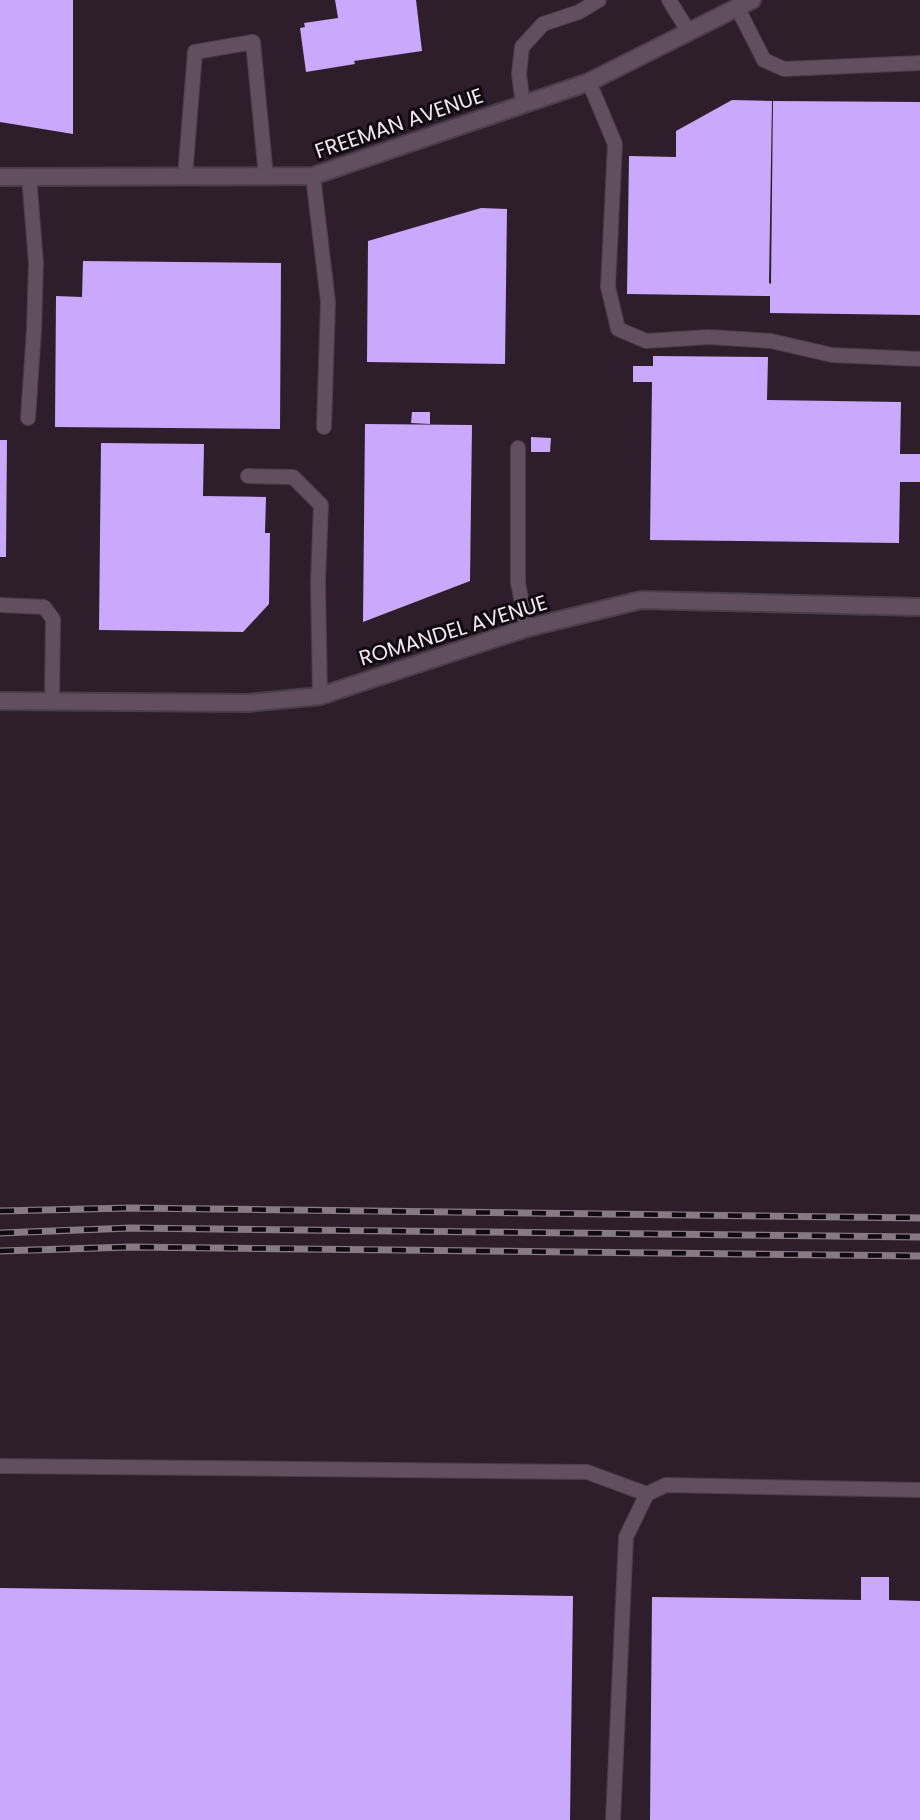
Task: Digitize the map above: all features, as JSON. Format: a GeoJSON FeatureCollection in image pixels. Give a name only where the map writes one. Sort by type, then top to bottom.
{"type":"FeatureCollection","features":[{"type":"Feature","properties":{"kind":"street","name":"FREEMAN AVENUE"},"geometry":{"type":"LineString","coordinates":[[0,177],[313,176],[589,82],[744,4]]}},
{"type":"Feature","properties":{"kind":"street","name":"ROMANDEL AVENUE"},"geometry":{"type":"LineString","coordinates":[[0,701],[248,703],[320,696],[527,628],[641,600],[920,607]]}},
{"type":"Feature","properties":{"kind":"lane"},"geometry":{"type":"LineString","coordinates":[[523,104],[519,74],[522,47],[543,24],[579,12],[599,0]]}},
{"type":"Feature","properties":{"kind":"lane"},"geometry":{"type":"LineString","coordinates":[[669,0],[689,32]]}},
{"type":"Feature","properties":{"kind":"lane"},"geometry":{"type":"LineString","coordinates":[[744,4],[764,60],[784,69],[920,63]]}},
{"type":"Feature","properties":{"kind":"lane"},"geometry":{"type":"LineString","coordinates":[[184,176],[195,52],[253,42],[266,176]]}},
{"type":"Feature","properties":{"kind":"lane"},"geometry":{"type":"LineString","coordinates":[[589,82],[615,144],[608,288],[618,330],[646,341],[709,337],[771,341],[832,355],[920,359]]}},
{"type":"Feature","properties":{"kind":"lane"},"geometry":{"type":"LineString","coordinates":[[28,418],[36,263],[29,176]]}},
{"type":"Feature","properties":{"kind":"lane"},"geometry":{"type":"LineString","coordinates":[[313,176],[328,302],[324,427]]}},
{"type":"Feature","properties":{"kind":"lane"},"geometry":{"type":"LineString","coordinates":[[518,448],[518,584],[527,628]]}},
{"type":"Feature","properties":{"kind":"lane"},"geometry":{"type":"LineString","coordinates":[[248,476],[293,477],[321,505],[318,582],[320,696]]}},
{"type":"Feature","properties":{"kind":"lane"},"geometry":{"type":"LineString","coordinates":[[0,605],[44,607],[53,619],[52,700]]}},
{"type":"Feature","properties":{"kind":"lane"},"geometry":{"type":"LineString","coordinates":[[0,1466],[587,1472],[647,1494]]}},
{"type":"Feature","properties":{"kind":"lane"},"geometry":{"type":"LineString","coordinates":[[614,1820],[613,1801],[626,1538],[647,1494],[666,1485],[920,1490]]}},
{"type":"Feature","properties":{"kind":"building"},"geometry":{"type":"Polygon","coordinates":[[[0,0],[73,0],[73,134],[0,122],[0,0]]]}},
{"type":"Feature","properties":{"kind":"building"},"geometry":{"type":"Polygon","coordinates":[[[335,0],[416,0],[422,51],[354,61],[355,64],[306,72],[300,28],[305,27],[304,23],[338,18],[335,0]]]}},
{"type":"Feature","properties":{"kind":"building"},"geometry":{"type":"Polygon","coordinates":[[[732,100],[772,101],[769,283],[771,284],[773,101],[920,102],[920,315],[770,313],[770,296],[627,294],[629,156],[676,157],[676,131],[732,100]]]}},
{"type":"Feature","properties":{"kind":"building"},"geometry":{"type":"Polygon","coordinates":[[[481,208],[507,209],[505,364],[367,362],[368,241],[481,208]]]}},
{"type":"Feature","properties":{"kind":"building"},"geometry":{"type":"Polygon","coordinates":[[[83,261],[281,263],[280,429],[55,427],[56,296],[82,297],[83,261]]]}},
{"type":"Feature","properties":{"kind":"building"},"geometry":{"type":"Polygon","coordinates":[[[653,356],[768,357],[767,400],[901,402],[900,454],[920,454],[920,482],[900,482],[899,543],[650,540],[652,382],[633,382],[633,366],[653,366],[653,356]]]}},
{"type":"Feature","properties":{"kind":"building"},"geometry":{"type":"Polygon","coordinates":[[[412,412],[430,412],[430,424],[411,423],[412,412]]]}},
{"type":"Feature","properties":{"kind":"building"},"geometry":{"type":"Polygon","coordinates":[[[365,424],[472,425],[470,581],[363,622],[365,424]]]}},
{"type":"Feature","properties":{"kind":"building"},"geometry":{"type":"Polygon","coordinates":[[[531,437],[551,438],[550,452],[531,452],[531,437]]]}},
{"type":"Feature","properties":{"kind":"building"},"geometry":{"type":"Polygon","coordinates":[[[0,440],[7,440],[6,557],[0,557],[0,440]]]}},
{"type":"Feature","properties":{"kind":"building"},"geometry":{"type":"Polygon","coordinates":[[[101,443],[204,444],[203,496],[266,497],[265,533],[270,533],[269,604],[243,632],[99,630],[101,443]]]}},
{"type":"Feature","properties":{"kind":"building"},"geometry":{"type":"Polygon","coordinates":[[[861,1577],[889,1577],[889,1600],[920,1601],[920,1820],[650,1820],[652,1597],[861,1600],[861,1577]]]}},
{"type":"Feature","properties":{"kind":"building"},"geometry":{"type":"Polygon","coordinates":[[[0,1588],[573,1596],[570,1820],[0,1820],[0,1588]]]}},
{"type":"Feature","properties":{"kind":"railway"},"geometry":{"type":"LineString","coordinates":[[0,1211],[130,1208],[920,1218]]}},
{"type":"Feature","properties":{"kind":"railway"},"geometry":{"type":"LineString","coordinates":[[0,1233],[131,1228],[920,1237]]}},
{"type":"Feature","properties":{"kind":"railway"},"geometry":{"type":"LineString","coordinates":[[0,1251],[131,1247],[920,1256]]}}]}
